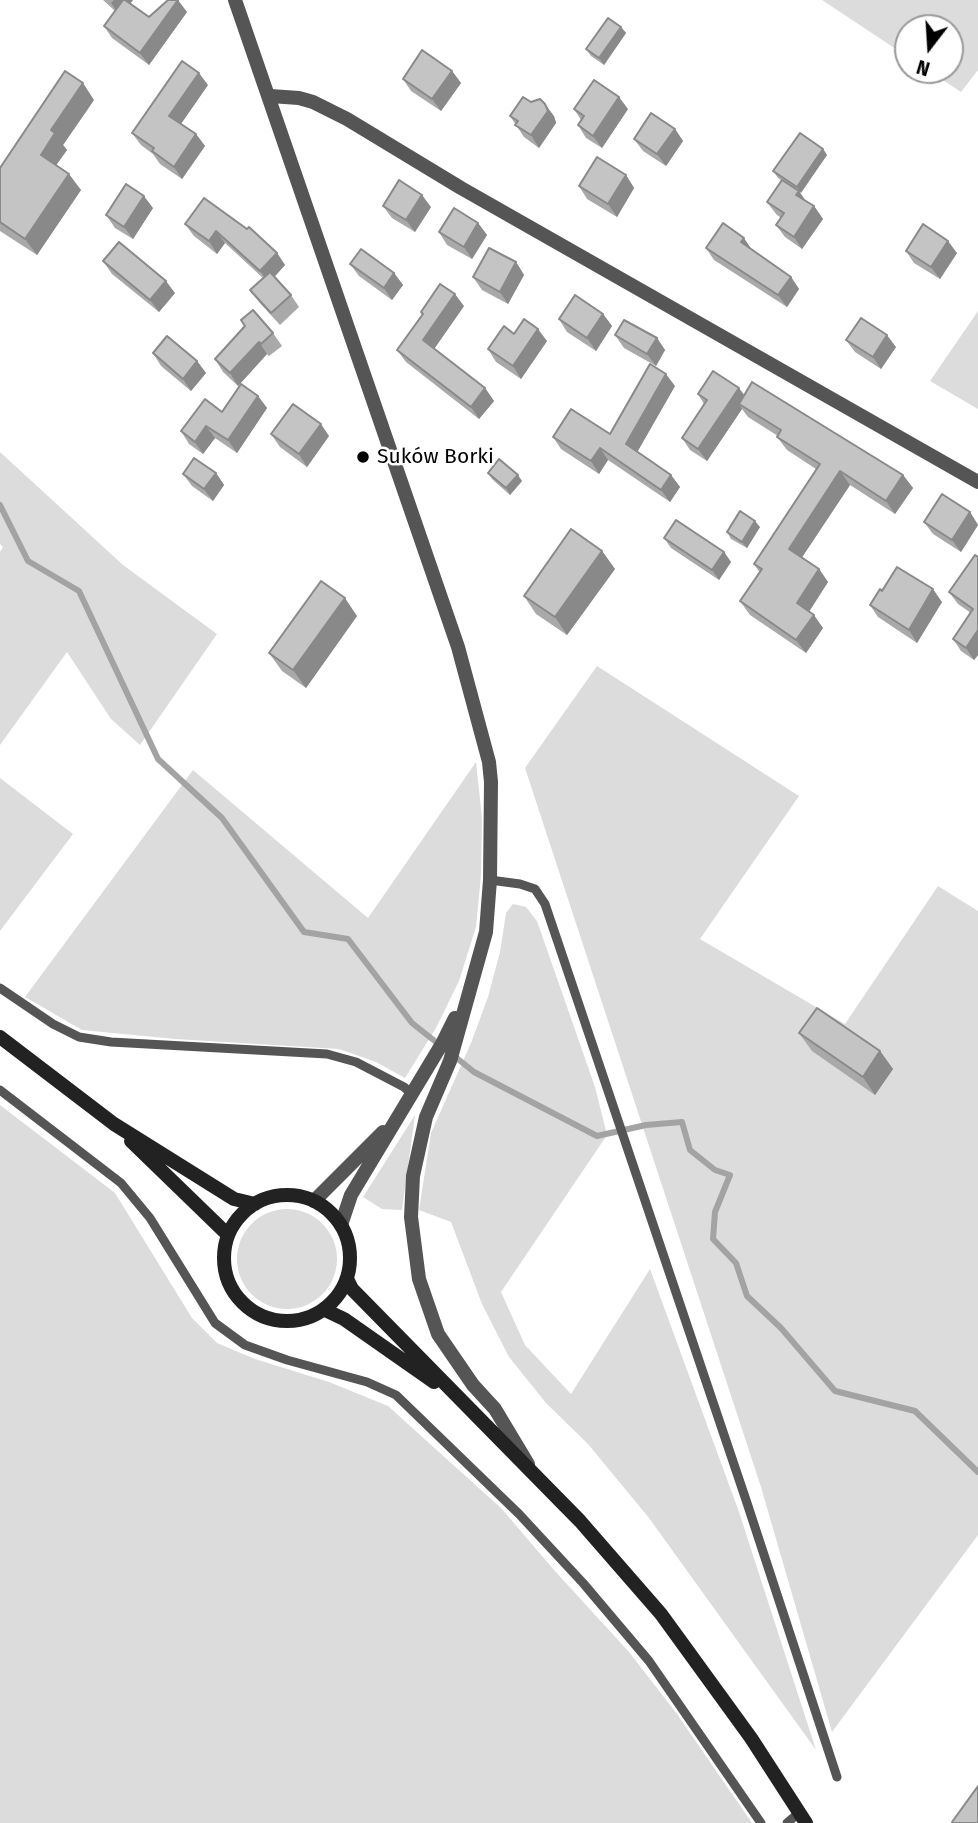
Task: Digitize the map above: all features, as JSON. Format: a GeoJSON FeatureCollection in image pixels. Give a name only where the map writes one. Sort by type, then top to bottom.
{"type":"FeatureCollection","features":[{"type":"Feature","properties":{"kind":"main road"},"geometry":{"type":"LineString","coordinates":[[0,1037],[114,1124],[234,1199],[255,1204]]}},
{"type":"Feature","properties":{"kind":"main road"},"geometry":{"type":"LineString","coordinates":[[114,1124],[228,1235]]}},
{"type":"Feature","properties":{"kind":"main road"},"geometry":{"type":"LineString","coordinates":[[299,1196],[314,1201],[329,1211],[341,1224],[350,1251],[347,1279],[342,1290],[325,1310],[313,1317],[286,1322],[260,1315],[239,1299],[226,1275],[224,1261],[228,1235],[235,1223],[255,1204],[269,1198],[299,1196]]}},
{"type":"Feature","properties":{"kind":"main road"},"geometry":{"type":"LineString","coordinates":[[347,1279],[352,1289],[580,1521],[661,1614],[744,1727],[803,1818]]}},
{"type":"Feature","properties":{"kind":"main road"},"geometry":{"type":"LineString","coordinates":[[325,1310],[344,1319],[460,1400]]}},
{"type":"Feature","properties":{"kind":"street"},"geometry":{"type":"LineString","coordinates":[[235,0],[270,96],[467,680],[492,782],[486,932],[470,988],[449,1041],[434,1058],[392,1124],[351,1195],[341,1224]]}},
{"type":"Feature","properties":{"kind":"street"},"geometry":{"type":"LineString","coordinates":[[270,96],[313,102],[347,119],[485,202],[978,482]]}},
{"type":"Feature","properties":{"kind":"street"},"geometry":{"type":"LineString","coordinates":[[449,1041],[450,1061],[426,1117],[413,1176],[411,1217],[419,1279],[439,1334],[473,1385],[495,1409],[531,1469]]}},
{"type":"Feature","properties":{"kind":"street"},"geometry":{"type":"LineString","coordinates":[[314,1201],[392,1124]]}},
{"type":"Feature","properties":{"kind":"lane"},"geometry":{"type":"LineString","coordinates":[[490,880],[535,889],[545,904],[837,1777]]}},
{"type":"Feature","properties":{"kind":"lane"},"geometry":{"type":"LineString","coordinates":[[0,988],[53,1024],[79,1037],[111,1042],[327,1054],[356,1062],[404,1087],[412,1094]]}},
{"type":"Feature","properties":{"kind":"lane"},"geometry":{"type":"LineString","coordinates":[[0,1090],[121,1183],[150,1218],[215,1323],[245,1345],[287,1360],[367,1382],[396,1395],[519,1514],[649,1661],[761,1823]]}},
{"type":"Feature","properties":{"kind":"lane"},"geometry":{"type":"LineString","coordinates":[[787,1823],[803,1818]]}},
{"type":"Feature","properties":{"kind":"shaded area"},"geometry":{"type":"Polygon","coordinates":[[[822,0],[978,0],[978,70],[961,92],[949,84],[964,84],[964,14],[894,14],[894,48],[822,0]]]}},
{"type":"Feature","properties":{"kind":"shaded area"},"geometry":{"type":"Polygon","coordinates":[[[978,311],[978,409],[930,381],[978,311]]]}},
{"type":"Feature","properties":{"kind":"shaded area"},"geometry":{"type":"Polygon","coordinates":[[[0,452],[123,565],[217,634],[140,745],[111,719],[67,652],[0,745],[0,552],[3,547],[0,544],[0,452]]]}},
{"type":"Feature","properties":{"kind":"shaded area"},"geometry":{"type":"Polygon","coordinates":[[[597,666],[799,796],[700,939],[845,1024],[938,886],[978,911],[978,1535],[832,1732],[761,1487],[525,768],[597,666]]]}},
{"type":"Feature","properties":{"kind":"shaded area"},"geometry":{"type":"Polygon","coordinates":[[[476,762],[482,818],[481,875],[476,927],[459,981],[436,1028],[405,1078],[376,1062],[339,1049],[175,1039],[82,1030],[25,997],[193,770],[368,918],[476,762]]]}},
{"type":"Feature","properties":{"kind":"shaded area"},"geometry":{"type":"Polygon","coordinates":[[[0,778],[73,834],[0,931],[0,778]]]}},
{"type":"Feature","properties":{"kind":"shaded area"},"geometry":{"type":"Polygon","coordinates":[[[513,904],[526,907],[537,921],[595,1087],[607,1135],[501,1292],[525,1345],[571,1394],[650,1269],[739,1512],[816,1750],[649,1518],[588,1444],[546,1403],[509,1357],[482,1304],[451,1222],[419,1210],[431,1133],[471,1043],[488,997],[500,952],[506,913],[513,904]]]}},
{"type":"Feature","properties":{"kind":"shaded area"},"geometry":{"type":"Polygon","coordinates":[[[0,1105],[115,1193],[192,1318],[217,1343],[255,1359],[329,1382],[388,1406],[501,1508],[629,1652],[677,1714],[752,1823],[0,1823],[0,1105]]]}},
{"type":"Feature","properties":{"kind":"shaded area"},"geometry":{"type":"Polygon","coordinates":[[[415,1115],[402,1210],[382,1209],[363,1197],[415,1115]]]}},
{"type":"Feature","properties":{"kind":"shaded area"},"geometry":{"type":"Polygon","coordinates":[[[287,1209],[315,1217],[329,1231],[337,1259],[329,1287],[315,1301],[287,1309],[259,1301],[245,1287],[237,1259],[245,1231],[259,1217],[287,1209]]]}},
{"type":"Feature","properties":{"kind":"building"},"geometry":{"type":"Polygon","coordinates":[[[123,0],[149,17],[168,0],[178,0],[140,53],[104,26],[123,0]]]}},
{"type":"Feature","properties":{"kind":"building"},"geometry":{"type":"Polygon","coordinates":[[[608,18],[621,27],[599,58],[586,49],[608,18]]]}},
{"type":"Feature","properties":{"kind":"building"},"geometry":{"type":"Polygon","coordinates":[[[422,50],[452,71],[432,99],[403,79],[422,50]]]}},
{"type":"Feature","properties":{"kind":"building"},"geometry":{"type":"Polygon","coordinates":[[[182,61],[199,73],[169,116],[196,134],[174,167],[152,151],[154,148],[132,133],[182,61]]]}},
{"type":"Feature","properties":{"kind":"building"},"geometry":{"type":"Polygon","coordinates":[[[65,71],[83,83],[51,130],[55,133],[41,155],[69,174],[25,239],[0,222],[0,168],[65,71]]]}},
{"type":"Feature","properties":{"kind":"building"},"geometry":{"type":"Polygon","coordinates":[[[594,80],[619,97],[593,136],[578,125],[584,116],[574,109],[594,80]]]}},
{"type":"Feature","properties":{"kind":"building"},"geometry":{"type":"Polygon","coordinates":[[[523,97],[531,102],[540,99],[548,111],[531,135],[515,125],[518,121],[510,116],[523,97]]]}},
{"type":"Feature","properties":{"kind":"building"},"geometry":{"type":"Polygon","coordinates":[[[651,113],[675,129],[657,154],[634,139],[651,113]]]}},
{"type":"Feature","properties":{"kind":"building"},"geometry":{"type":"Polygon","coordinates":[[[800,133],[823,149],[797,187],[773,171],[800,133]]]}},
{"type":"Feature","properties":{"kind":"building"},"geometry":{"type":"Polygon","coordinates":[[[597,157],[626,175],[608,204],[579,186],[597,157]]]}},
{"type":"Feature","properties":{"kind":"building"},"geometry":{"type":"Polygon","coordinates":[[[399,180],[422,195],[406,220],[383,206],[399,180]]]}},
{"type":"Feature","properties":{"kind":"building"},"geometry":{"type":"Polygon","coordinates":[[[782,180],[799,191],[796,195],[814,206],[794,237],[776,225],[784,213],[767,202],[782,180]]]}},
{"type":"Feature","properties":{"kind":"building"},"geometry":{"type":"Polygon","coordinates":[[[126,184],[144,196],[124,227],[106,215],[126,184]]]}},
{"type":"Feature","properties":{"kind":"building"},"geometry":{"type":"Polygon","coordinates":[[[204,198],[247,229],[249,227],[277,253],[260,271],[216,231],[209,241],[185,224],[204,198]]]}},
{"type":"Feature","properties":{"kind":"building"},"geometry":{"type":"Polygon","coordinates":[[[454,208],[478,223],[464,247],[439,232],[454,208]]]}},
{"type":"Feature","properties":{"kind":"building"},"geometry":{"type":"Polygon","coordinates":[[[723,223],[744,238],[741,242],[791,277],[778,295],[706,248],[723,223]]]}},
{"type":"Feature","properties":{"kind":"building"},"geometry":{"type":"Polygon","coordinates":[[[923,224],[948,241],[931,267],[906,251],[923,224]]]}},
{"type":"Feature","properties":{"kind":"building"},"geometry":{"type":"Polygon","coordinates":[[[119,242],[166,281],[150,300],[103,261],[119,242]]]}},
{"type":"Feature","properties":{"kind":"building"},"geometry":{"type":"Polygon","coordinates":[[[489,248],[516,262],[500,292],[473,277],[489,248]]]}},
{"type":"Feature","properties":{"kind":"building"},"geometry":{"type":"Polygon","coordinates":[[[361,249],[394,273],[384,288],[350,264],[361,249]]]}},
{"type":"Feature","properties":{"kind":"building"},"geometry":{"type":"Polygon","coordinates":[[[270,272],[291,295],[271,313],[250,290],[270,272]]]}},
{"type":"Feature","properties":{"kind":"building"},"geometry":{"type":"Polygon","coordinates":[[[440,284],[455,294],[423,340],[485,388],[471,407],[397,350],[423,314],[421,312],[440,284]]]}},
{"type":"Feature","properties":{"kind":"building"},"geometry":{"type":"Polygon","coordinates":[[[575,295],[603,314],[587,338],[559,319],[575,295]]]}},
{"type":"Feature","properties":{"kind":"building"},"geometry":{"type":"Polygon","coordinates":[[[253,310],[273,333],[261,344],[259,342],[230,373],[215,359],[245,326],[241,320],[253,310]]]}},
{"type":"Feature","properties":{"kind":"building"},"geometry":{"type":"Polygon","coordinates":[[[861,318],[887,335],[873,357],[846,340],[861,318]]]}},
{"type":"Feature","properties":{"kind":"building"},"geometry":{"type":"Polygon","coordinates":[[[524,319],[538,329],[513,366],[488,349],[504,326],[514,334],[524,319]]]}},
{"type":"Feature","properties":{"kind":"building"},"geometry":{"type":"Polygon","coordinates":[[[624,320],[657,338],[647,354],[615,335],[624,320]]]}},
{"type":"Feature","properties":{"kind":"building"},"geometry":{"type":"Polygon","coordinates":[[[167,336],[197,361],[183,379],[153,353],[167,336]]]}},
{"type":"Feature","properties":{"kind":"building"},"geometry":{"type":"Polygon","coordinates":[[[650,364],[666,374],[626,444],[671,475],[661,490],[600,448],[591,461],[553,437],[571,409],[610,434],[650,364]]]}},
{"type":"Feature","properties":{"kind":"building"},"geometry":{"type":"Polygon","coordinates":[[[713,371],[739,388],[698,449],[682,438],[707,400],[698,394],[713,371]]]}},
{"type":"Feature","properties":{"kind":"building"},"geometry":{"type":"Polygon","coordinates":[[[752,382],[903,475],[886,501],[840,471],[789,549],[819,569],[797,603],[814,615],[796,640],[740,601],[762,569],[754,564],[820,464],[777,437],[781,430],[739,404],[752,382]]]}},
{"type":"Feature","properties":{"kind":"building"},"geometry":{"type":"Polygon","coordinates":[[[241,384],[258,396],[228,440],[206,426],[195,442],[181,431],[205,399],[222,412],[241,384]]]}},
{"type":"Feature","properties":{"kind":"building"},"geometry":{"type":"Polygon","coordinates":[[[293,404],[321,424],[299,454],[271,434],[293,404]]]}},
{"type":"Feature","properties":{"kind":"building"},"geometry":{"type":"Polygon","coordinates":[[[194,458],[216,473],[204,489],[183,474],[194,458]]]}},
{"type":"Feature","properties":{"kind":"building"},"geometry":{"type":"Polygon","coordinates":[[[499,459],[518,475],[506,488],[488,473],[499,459]]]}},
{"type":"Feature","properties":{"kind":"building"},"geometry":{"type":"Polygon","coordinates":[[[942,494],[970,512],[952,540],[924,522],[942,494]]]}},
{"type":"Feature","properties":{"kind":"building"},"geometry":{"type":"Polygon","coordinates":[[[740,511],[755,521],[742,542],[727,532],[740,511]]]}},
{"type":"Feature","properties":{"kind":"building"},"geometry":{"type":"Polygon","coordinates":[[[676,520],[724,552],[712,570],[664,538],[676,520]]]}},
{"type":"Feature","properties":{"kind":"building"},"geometry":{"type":"Polygon","coordinates":[[[571,529],[602,551],[555,617],[524,596],[571,529]]]}},
{"type":"Feature","properties":{"kind":"building"},"geometry":{"type":"Polygon","coordinates":[[[975,555],[978,557],[978,630],[966,648],[953,639],[973,609],[949,592],[975,555]]]}},
{"type":"Feature","properties":{"kind":"building"},"geometry":{"type":"Polygon","coordinates":[[[897,567],[933,589],[909,630],[870,605],[897,567]]]}},
{"type":"Feature","properties":{"kind":"building"},"geometry":{"type":"Polygon","coordinates":[[[321,581],[345,598],[293,670],[269,653],[321,581]]]}},
{"type":"Feature","properties":{"kind":"building"},"geometry":{"type":"Polygon","coordinates":[[[817,1008],[880,1051],[863,1077],[799,1033],[817,1008]]]}},
{"type":"Feature","properties":{"kind":"building"},"geometry":{"type":"Polygon","coordinates":[[[978,1786],[978,1823],[953,1823],[952,1822],[978,1786]]]}},
{"type":"Feature","properties":{"kind":"waterway"},"geometry":{"type":"LineString","coordinates":[[0,505],[28,561],[79,591],[158,759],[222,818],[304,932],[348,939],[412,1023],[441,1046]]}},
{"type":"Feature","properties":{"kind":"waterway"},"geometry":{"type":"LineString","coordinates":[[453,1055],[474,1072],[597,1136],[646,1125],[682,1122],[690,1150],[715,1170],[730,1175],[715,1212],[713,1239],[736,1263],[747,1296],[781,1328],[835,1391],[915,1411],[978,1472]]}},
{"type":"Feature","properties":{"kind":"place","name":"Suków Borki"},"geometry":{"type":"Point","coordinates":[363,457]}}]}
